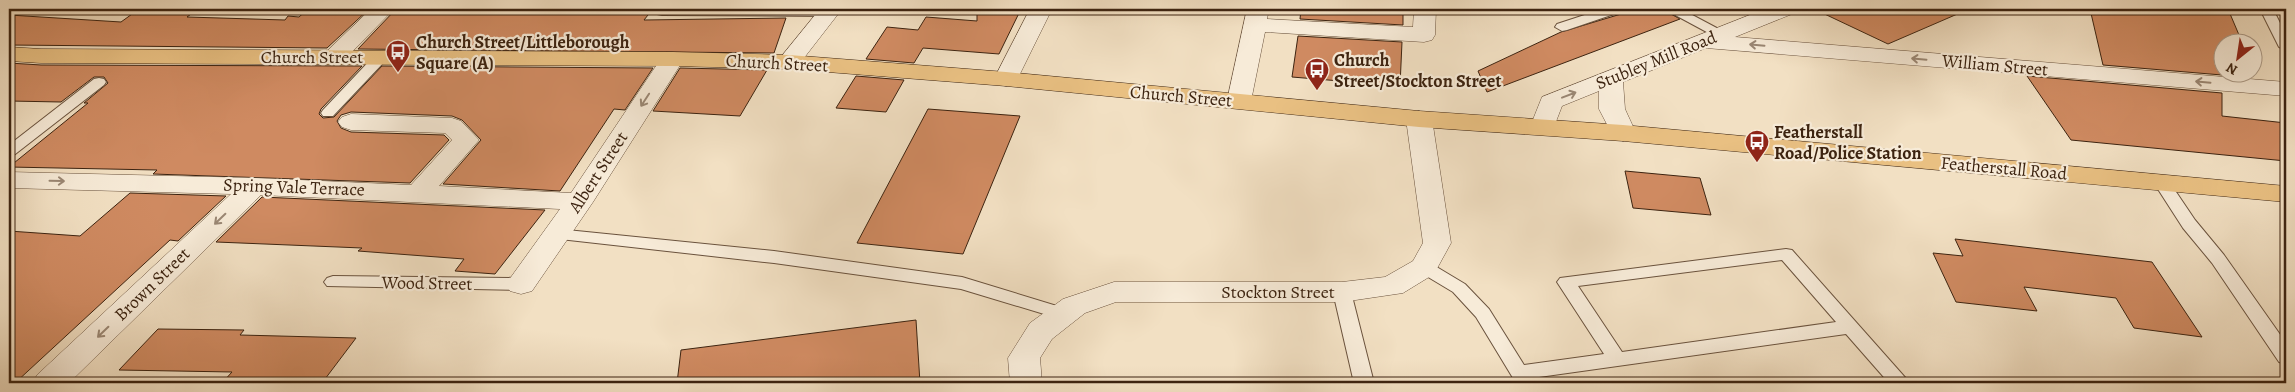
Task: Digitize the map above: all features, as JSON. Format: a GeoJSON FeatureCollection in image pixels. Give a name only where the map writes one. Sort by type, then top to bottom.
{"type":"FeatureCollection","features":[{"type":"Feature","properties":{"kind":"highway","name":"Church Street"},"geometry":{"type":"LineString","coordinates":[[9,54],[41,56],[672,59],[789,62],[1006,79],[1419,119],[1543,127]]}},
{"type":"Feature","properties":{"kind":"highway","name":"Featherstall Road"},"geometry":{"type":"LineString","coordinates":[[1543,127],[1623,132],[2286,194]]}},
{"type":"Feature","properties":{"kind":"street"},"geometry":{"type":"LineString","coordinates":[[334,57],[383,9]]}},
{"type":"Feature","properties":{"kind":"street"},"geometry":{"type":"LineString","coordinates":[[1006,79],[1041,9]]}},
{"type":"Feature","properties":{"kind":"street"},"geometry":{"type":"LineString","coordinates":[[1239,101],[1256,17],[1424,35],[1425,9]]}},
{"type":"Feature","properties":{"kind":"street","name":"Stubley Mill Road"},"geometry":{"type":"LineString","coordinates":[[1543,127],[1551,102],[1784,9]]}},
{"type":"Feature","properties":{"kind":"street"},"geometry":{"type":"LineString","coordinates":[[789,62],[830,10]]}},
{"type":"Feature","properties":{"kind":"street","name":"William Street"},"geometry":{"type":"LineString","coordinates":[[1712,38],[2286,89]]}},
{"type":"Feature","properties":{"kind":"street","name":"Albert Street"},"geometry":{"type":"LineString","coordinates":[[521,284],[579,202],[672,59]]}},
{"type":"Feature","properties":{"kind":"street"},"geometry":{"type":"LineString","coordinates":[[1611,79],[1612,109],[1623,132]]}},
{"type":"Feature","properties":{"kind":"street"},"geometry":{"type":"LineString","coordinates":[[340,117],[452,126],[466,140],[419,192]]}},
{"type":"Feature","properties":{"kind":"street"},"geometry":{"type":"LineString","coordinates":[[1419,119],[1437,243],[1424,267]]}},
{"type":"Feature","properties":{"kind":"street","name":"Spring Vale Terrace"},"geometry":{"type":"LineString","coordinates":[[9,180],[419,192],[579,202]]}},
{"type":"Feature","properties":{"kind":"street","name":"Brown Street"},"geometry":{"type":"LineString","coordinates":[[49,383],[255,186]]}},
{"type":"Feature","properties":{"kind":"street","name":"Stockton Street"},"geometry":{"type":"LineString","coordinates":[[1026,383],[1024,358],[1041,331],[1074,306],[1114,292],[1342,292],[1392,286],[1424,267]]}},
{"type":"Feature","properties":{"kind":"lane"},"geometry":{"type":"LineString","coordinates":[[1562,27],[1615,9]]}},
{"type":"Feature","properties":{"kind":"lane"},"geometry":{"type":"LineString","coordinates":[[1670,9],[1712,38]]}},
{"type":"Feature","properties":{"kind":"lane"},"geometry":{"type":"LineString","coordinates":[[2266,9],[2286,47]]}},
{"type":"Feature","properties":{"kind":"lane"},"geometry":{"type":"LineString","coordinates":[[662,11],[830,10]]}},
{"type":"Feature","properties":{"kind":"lane"},"geometry":{"type":"LineString","coordinates":[[340,117],[380,58]]}},
{"type":"Feature","properties":{"kind":"lane"},"geometry":{"type":"LineString","coordinates":[[9,152],[99,82]]}},
{"type":"Feature","properties":{"kind":"lane"},"geometry":{"type":"LineString","coordinates":[[2162,183],[2189,224],[2218,258],[2286,357]]}},
{"type":"Feature","properties":{"kind":"lane"},"geometry":{"type":"LineString","coordinates":[[557,234],[774,256],[962,283],[1064,314]]}},
{"type":"Feature","properties":{"kind":"lane"},"geometry":{"type":"LineString","coordinates":[[1618,359],[1566,282],[1786,254],[1900,383]]}},
{"type":"Feature","properties":{"kind":"lane"},"geometry":{"type":"LineString","coordinates":[[1424,267],[1459,288],[1483,313],[1522,378],[1618,359],[1849,327]]}},
{"type":"Feature","properties":{"kind":"lane","name":"Wood Street"},"geometry":{"type":"LineString","coordinates":[[332,282],[521,284]]}},
{"type":"Feature","properties":{"kind":"lane"},"geometry":{"type":"LineString","coordinates":[[1342,292],[1364,383]]}},
{"type":"Feature","properties":{"kind":"building"},"geometry":{"type":"Polygon","coordinates":[[[139,9],[198,9],[187,17],[285,20],[288,16],[299,17],[308,9],[369,9],[327,48],[9,45],[9,15],[121,22],[139,9]]]}},
{"type":"Feature","properties":{"kind":"building"},"geometry":{"type":"Polygon","coordinates":[[[396,9],[652,10],[644,20],[786,18],[774,53],[358,49],[396,9]]]}},
{"type":"Feature","properties":{"kind":"building"},"geometry":{"type":"Polygon","coordinates":[[[977,9],[1021,9],[999,54],[923,48],[914,63],[866,59],[887,27],[918,30],[926,17],[977,21],[977,9]]]}},
{"type":"Feature","properties":{"kind":"building"},"geometry":{"type":"Polygon","coordinates":[[[1301,9],[1403,9],[1403,25],[1300,19],[1301,9]]]}},
{"type":"Feature","properties":{"kind":"building"},"geometry":{"type":"Polygon","coordinates":[[[1624,9],[1662,9],[1680,19],[1487,92],[1478,71],[1561,32],[1621,14],[1624,9]]]}},
{"type":"Feature","properties":{"kind":"building"},"geometry":{"type":"Polygon","coordinates":[[[1814,9],[1969,9],[1888,44],[1814,9]]]}},
{"type":"Feature","properties":{"kind":"building"},"geometry":{"type":"Polygon","coordinates":[[[2090,9],[2228,9],[2238,32],[2212,32],[2212,74],[2103,65],[2090,9]]]}},
{"type":"Feature","properties":{"kind":"building"},"geometry":{"type":"Polygon","coordinates":[[[1298,36],[1402,42],[1400,86],[1292,77],[1298,36]]]}},
{"type":"Feature","properties":{"kind":"building"},"geometry":{"type":"Polygon","coordinates":[[[9,63],[41,65],[362,66],[321,109],[319,114],[323,118],[334,117],[382,66],[653,68],[625,110],[614,109],[560,191],[443,184],[481,140],[462,120],[452,116],[351,112],[341,115],[337,121],[341,128],[351,132],[444,135],[449,140],[410,183],[153,174],[157,170],[9,167],[88,103],[84,103],[108,83],[104,77],[94,77],[61,102],[9,101],[9,63]]]}},
{"type":"Feature","properties":{"kind":"building"},"geometry":{"type":"Polygon","coordinates":[[[680,68],[767,70],[740,116],[653,111],[680,68]]]}},
{"type":"Feature","properties":{"kind":"building"},"geometry":{"type":"Polygon","coordinates":[[[856,76],[904,80],[886,112],[836,108],[856,76]]]}},
{"type":"Feature","properties":{"kind":"building"},"geometry":{"type":"Polygon","coordinates":[[[2027,76],[2222,93],[2222,116],[2286,123],[2286,161],[2071,140],[2027,76]]]}},
{"type":"Feature","properties":{"kind":"building"},"geometry":{"type":"Polygon","coordinates":[[[928,109],[1020,116],[963,254],[857,243],[928,109]]]}},
{"type":"Feature","properties":{"kind":"building"},"geometry":{"type":"Polygon","coordinates":[[[1625,171],[1700,178],[1711,215],[1633,208],[1625,171]]]}},
{"type":"Feature","properties":{"kind":"building"},"geometry":{"type":"Polygon","coordinates":[[[130,193],[226,196],[178,241],[170,240],[15,383],[9,383],[9,231],[80,236],[130,193]]]}},
{"type":"Feature","properties":{"kind":"building"},"geometry":{"type":"Polygon","coordinates":[[[262,197],[545,210],[495,274],[455,271],[464,259],[358,251],[362,248],[216,242],[262,197]]]}},
{"type":"Feature","properties":{"kind":"building"},"geometry":{"type":"Polygon","coordinates":[[[1955,239],[2152,262],[2202,337],[2134,328],[2116,298],[2024,287],[2037,311],[1956,302],[1933,253],[1963,256],[1955,239]]]}},
{"type":"Feature","properties":{"kind":"building"},"geometry":{"type":"Polygon","coordinates":[[[916,320],[920,383],[677,383],[681,350],[916,320]]]}},
{"type":"Feature","properties":{"kind":"building"},"geometry":{"type":"Polygon","coordinates":[[[158,329],[244,330],[240,335],[356,338],[322,383],[222,383],[232,372],[119,370],[158,329]]]}},
{"type":"Feature","properties":{"kind":"place","name":"Church Street/Littleborough Square (A)"},"geometry":{"type":"Point","coordinates":[398,73]}},
{"type":"Feature","properties":{"kind":"place","name":"Church Street/Stockton Street"},"geometry":{"type":"Point","coordinates":[1317,91]}},
{"type":"Feature","properties":{"kind":"place","name":"Featherstall Road/Police Station"},"geometry":{"type":"Point","coordinates":[1757,163]}}]}
